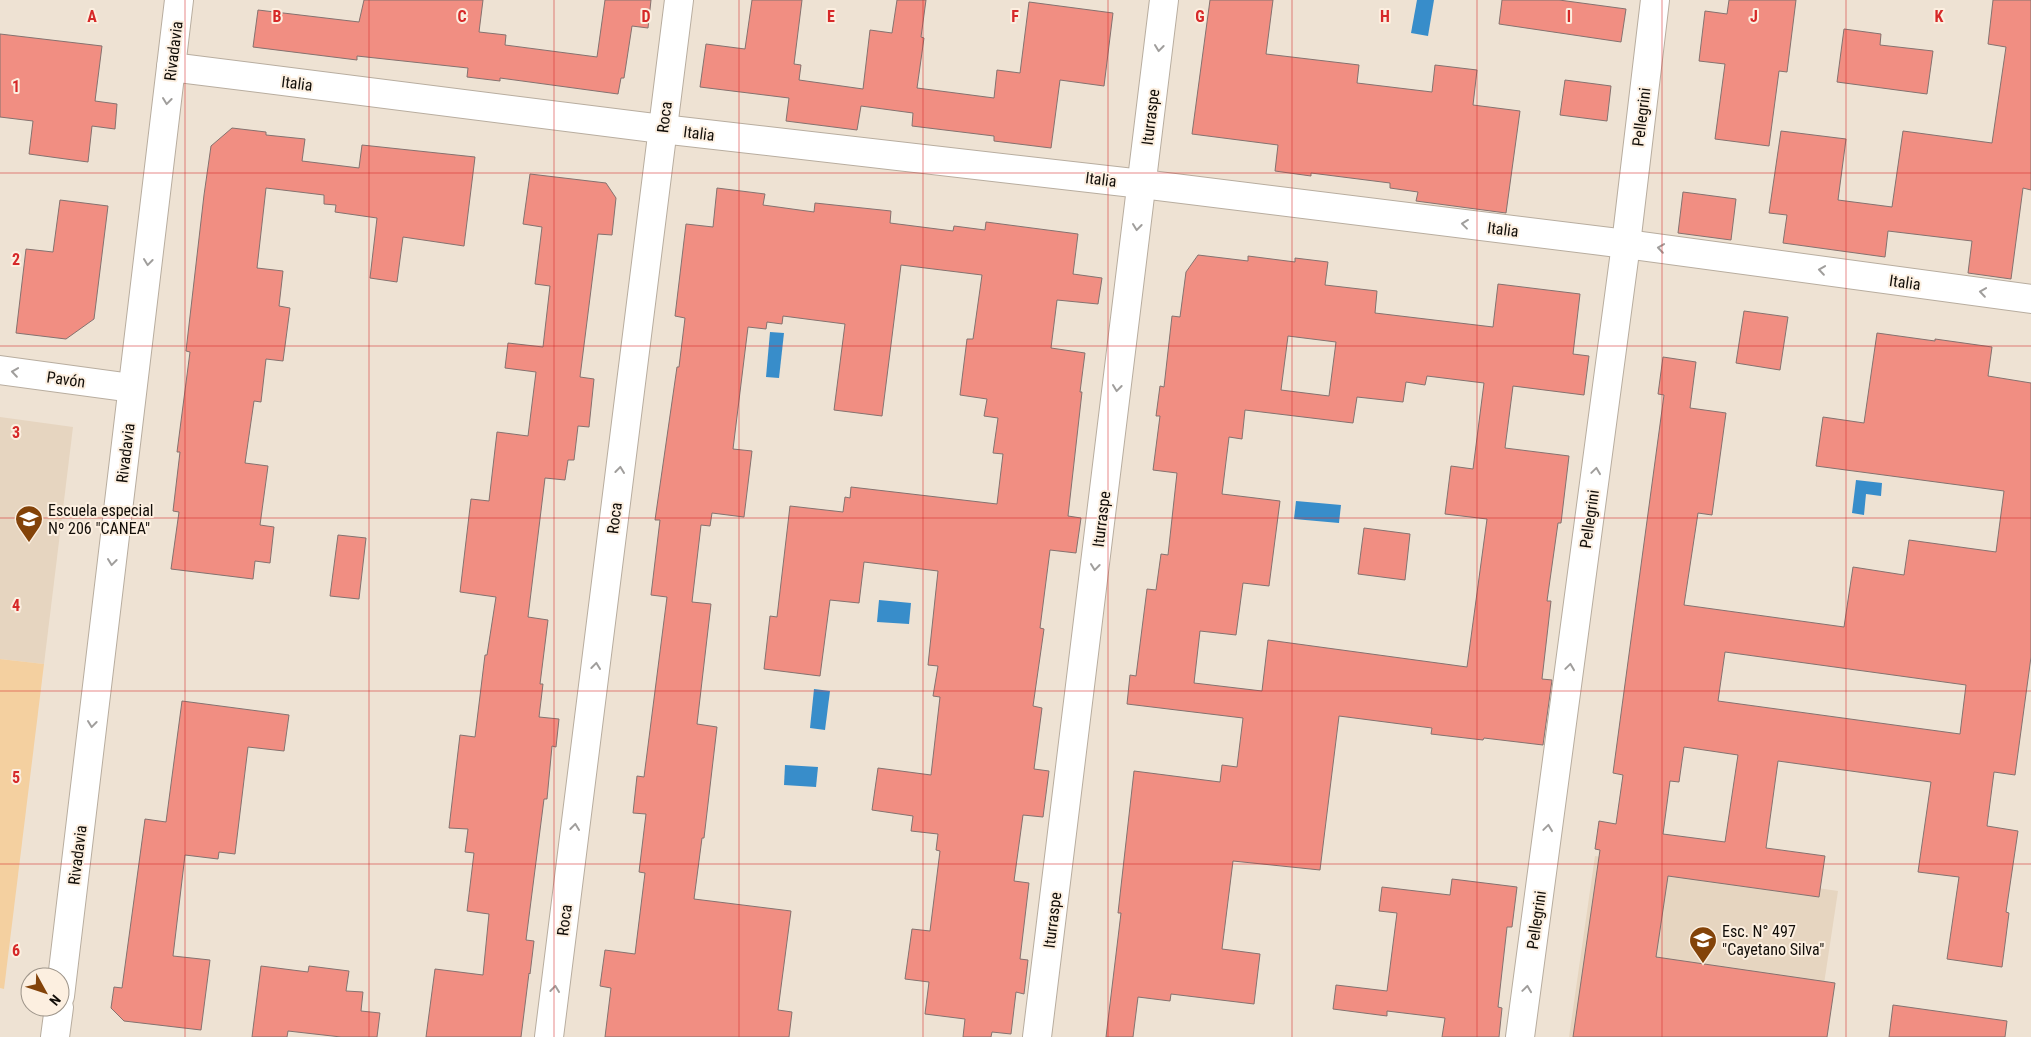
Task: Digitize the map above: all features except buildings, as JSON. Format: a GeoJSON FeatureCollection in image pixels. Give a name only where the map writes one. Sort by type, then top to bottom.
{"type":"FeatureCollection","features":[{"type":"Feature","properties":{"kind":"street","name":"Rivadavia"},"geometry":{"type":"LineString","coordinates":[[63,967],[179,0]]}},
{"type":"Feature","properties":{"kind":"street","name":"Roca"},"geometry":{"type":"LineString","coordinates":[[549,1037],[679,0]]}},
{"type":"Feature","properties":{"kind":"street","name":"Iturraspe"},"geometry":{"type":"LineString","coordinates":[[1037,1037],[1164,0]]}},
{"type":"Feature","properties":{"kind":"street","name":"Pellegrini"},"geometry":{"type":"LineString","coordinates":[[1520,1037],[1626,244],[1655,0]]}},
{"type":"Feature","properties":{"kind":"street","name":"Italia"},"geometry":{"type":"LineString","coordinates":[[171,67],[662,129],[1142,184],[1626,244],[2031,299]]}},
{"type":"Feature","properties":{"kind":"street","name":"Pavón"},"geometry":{"type":"LineString","coordinates":[[0,370],[132,388]]}},
{"type":"Feature","properties":{"kind":"street"},"geometry":{"type":"LineString","coordinates":[[55,1037],[58,1017]]}},
{"type":"Feature","properties":{"kind":"shaded area","name":"Escuela especial Nº 206 \"CANEA\""},"geometry":{"type":"Polygon","coordinates":[[[0,417],[73,427],[44,664],[0,659],[0,417]]]}},
{"type":"Feature","properties":{"kind":"shaded area"},"geometry":{"type":"Polygon","coordinates":[[[0,659],[44,664],[4,989],[0,988],[0,659]]]}},
{"type":"Feature","properties":{"kind":"shaded area","name":"Esc. N° 497 \"Cayetano Silva\""},"geometry":{"type":"Polygon","coordinates":[[[1595,856],[1838,891],[1816,1037],[1569,1037],[1595,856]]]}},
{"type":"Feature","properties":{"kind":"water"},"geometry":{"type":"Polygon","coordinates":[[[1417,0],[1434,0],[1428,36],[1411,33],[1417,0]]]}},
{"type":"Feature","properties":{"kind":"water"},"geometry":{"type":"Polygon","coordinates":[[[770,332],[784,333],[779,378],[766,377],[770,332]]]}},
{"type":"Feature","properties":{"kind":"water"},"geometry":{"type":"Polygon","coordinates":[[[1856,480],[1882,483],[1881,496],[1866,494],[1864,515],[1852,513],[1856,480]]]}},
{"type":"Feature","properties":{"kind":"water"},"geometry":{"type":"Polygon","coordinates":[[[1296,501],[1341,505],[1339,523],[1294,519],[1296,501]]]}},
{"type":"Feature","properties":{"kind":"water"},"geometry":{"type":"Polygon","coordinates":[[[879,600],[911,603],[909,624],[877,622],[879,600]]]}},
{"type":"Feature","properties":{"kind":"water"},"geometry":{"type":"Polygon","coordinates":[[[814,689],[830,691],[825,730],[810,728],[814,689]]]}},
{"type":"Feature","properties":{"kind":"water"},"geometry":{"type":"Polygon","coordinates":[[[785,765],[818,767],[816,787],[784,785],[785,765]]]}},
{"type":"Feature","properties":{"kind":"place","name":"Escuela especial Nº 206 \"CANEA\""},"geometry":{"type":"Point","coordinates":[29,543]}},
{"type":"Feature","properties":{"kind":"place","name":"Esc. N° 497 \"Cayetano Silva\""},"geometry":{"type":"Point","coordinates":[1703,964]}}]}
